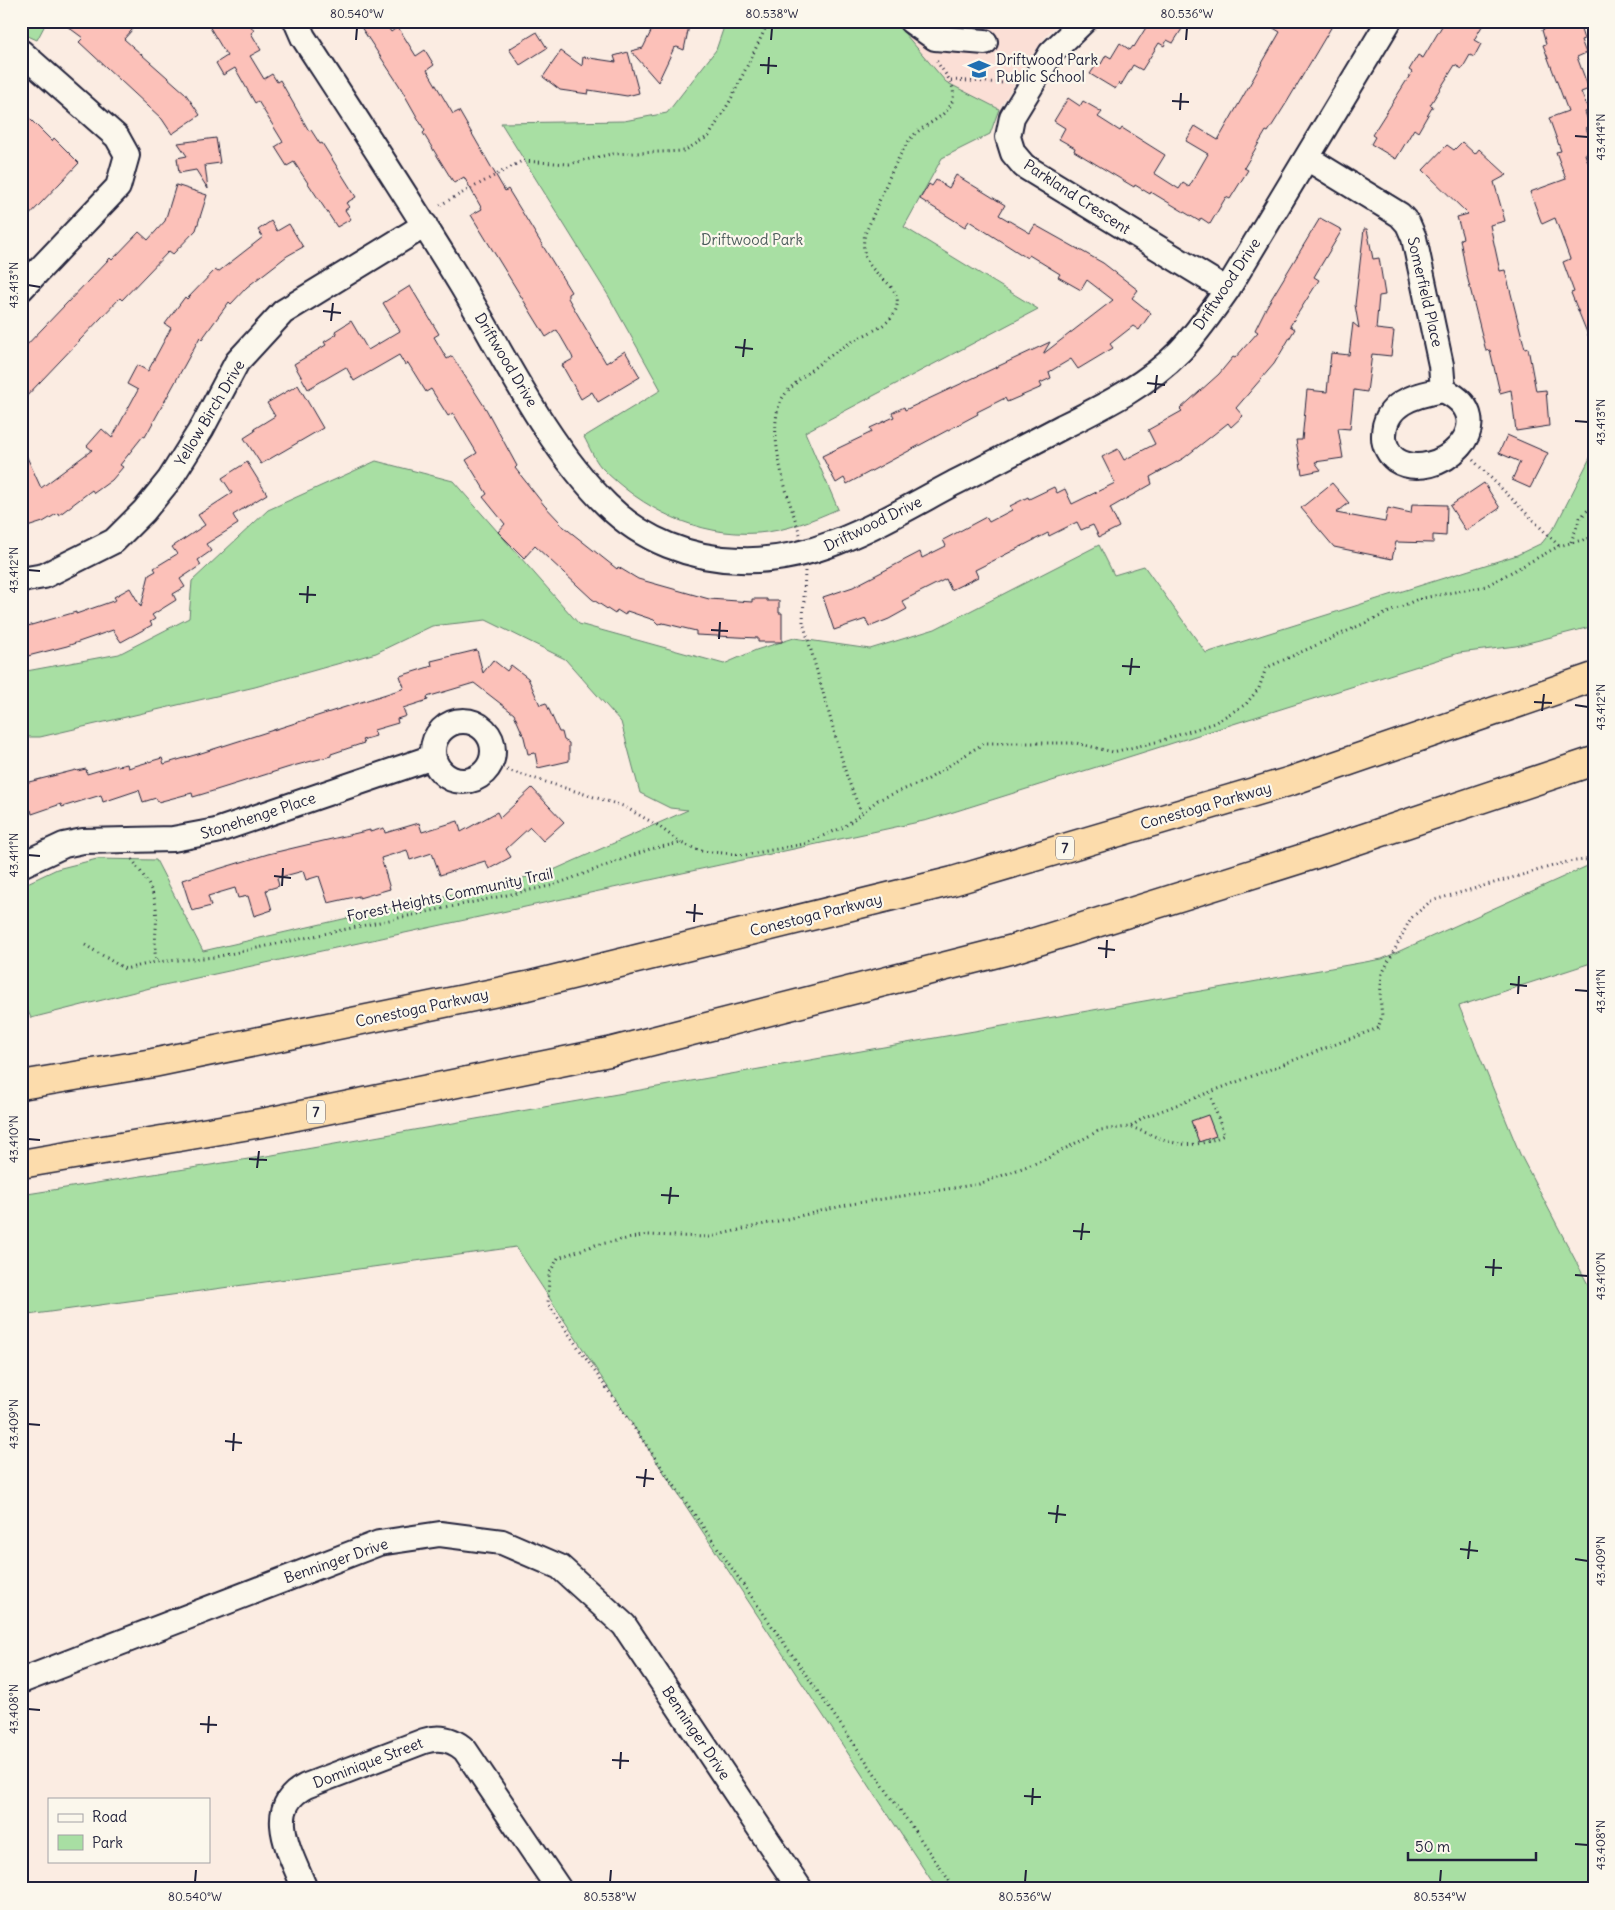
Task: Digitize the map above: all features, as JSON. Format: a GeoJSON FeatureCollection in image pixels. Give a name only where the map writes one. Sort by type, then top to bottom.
{"type":"FeatureCollection","features":[{"type":"Feature","properties":{"kind":"highway","name":"Conestoga Parkway"},"geometry":{"type":"LineString","coordinates":[[21,1085],[153,1063],[527,986],[953,881],[1291,781],[1594,677]]}},
{"type":"Feature","properties":{"kind":"highway","name":"7"},"geometry":{"type":"LineString","coordinates":[[21,1164],[267,1122],[608,1052],[1013,949],[1310,856],[1594,761]]}},
{"type":"Feature","properties":{"kind":"street","name":"Driftwood Drive"},"geometry":{"type":"LineString","coordinates":[[296,21],[303,38],[425,225],[562,455],[607,506],[639,531],[684,552],[736,560],[769,560],[802,554],[851,537],[1095,410],[1140,384],[1164,366],[1202,324],[1227,290],[1389,21]]}},
{"type":"Feature","properties":{"kind":"street"},"geometry":{"type":"LineString","coordinates":[[911,21],[936,38],[985,42]]}},
{"type":"Feature","properties":{"kind":"street","name":"Parkland Crescent"},"geometry":{"type":"LineString","coordinates":[[1084,21],[1051,53],[1012,116],[1008,137],[1014,152],[1024,166],[1227,290]]}},
{"type":"Feature","properties":{"kind":"street"},"geometry":{"type":"LineString","coordinates":[[21,52],[117,137],[127,155],[118,187],[21,289]]}},
{"type":"Feature","properties":{"kind":"street","name":"Somerfield Place"},"geometry":{"type":"LineString","coordinates":[[1307,158],[1384,204],[1400,215],[1408,224],[1414,238],[1441,365],[1442,390]]}},
{"type":"Feature","properties":{"kind":"street","name":"Yellow Birch Drive"},"geometry":{"type":"LineString","coordinates":[[21,580],[44,576],[114,541],[144,511],[170,479],[202,428],[237,362],[283,312],[425,225]]}},
{"type":"Feature","properties":{"kind":"street","name":"Stonehenge Place"},"geometry":{"type":"LineString","coordinates":[[21,865],[64,845],[83,840],[172,839],[216,831],[434,757]]}},
{"type":"Feature","properties":{"kind":"street","name":"Benninger Drive"},"geometry":{"type":"LineString","coordinates":[[21,1681],[379,1543],[440,1534],[502,1542],[560,1567],[624,1625],[800,1889]]}},
{"type":"Feature","properties":{"kind":"street","name":"Dominique Street"},"geometry":{"type":"LineString","coordinates":[[305,1889],[282,1829],[282,1816],[290,1798],[306,1786],[436,1738],[455,1742],[469,1755],[559,1889]]}},
{"type":"Feature","properties":{"kind":"path"},"geometry":{"type":"LineString","coordinates":[[440,205],[522,161],[569,164],[611,154],[684,151],[709,136],[730,101],[769,21]]}},
{"type":"Feature","properties":{"kind":"path"},"geometry":{"type":"LineString","coordinates":[[801,537],[786,493],[778,446],[777,409],[783,396],[793,386],[846,345],[889,321],[894,314],[897,298],[893,289],[871,268],[863,255],[864,239],[908,142],[912,136],[950,106],[953,98],[951,80],[943,72],[935,58],[936,38]]}},
{"type":"Feature","properties":{"kind":"path"},"geometry":{"type":"LineString","coordinates":[[951,80],[1004,82]]}},
{"type":"Feature","properties":{"kind":"path"},"geometry":{"type":"LineString","coordinates":[[1470,457],[1560,546]]}},
{"type":"Feature","properties":{"kind":"path"},"geometry":{"type":"LineString","coordinates":[[1571,543],[1580,518],[1594,504]]}},
{"type":"Feature","properties":{"kind":"path"},"geometry":{"type":"LineString","coordinates":[[507,770],[623,806],[657,825],[681,843],[701,851],[745,855],[804,844],[844,827],[878,800],[927,780],[984,743],[1076,743],[1113,752],[1160,741],[1214,723],[1246,704],[1259,688],[1266,668],[1418,599],[1486,586],[1560,546],[1594,537]]}},
{"type":"Feature","properties":{"kind":"path"},"geometry":{"type":"LineString","coordinates":[[805,573],[803,622],[847,777],[861,812]]}},
{"type":"Feature","properties":{"kind":"path"},"geometry":{"type":"LineString","coordinates":[[130,840],[131,859],[150,885],[156,907],[154,946],[156,962]]}},
{"type":"Feature","properties":{"kind":"path","name":"Forest Heights Community Trail"},"geometry":{"type":"LineString","coordinates":[[85,945],[125,969],[156,962],[215,957],[554,885],[650,849],[681,843]]}},
{"type":"Feature","properties":{"kind":"path"},"geometry":{"type":"LineString","coordinates":[[1130,1127],[1145,1117],[1378,1028],[1382,1016],[1380,997],[1382,974],[1411,918],[1431,901],[1567,862],[1594,860]]}},
{"type":"Feature","properties":{"kind":"path"},"geometry":{"type":"LineString","coordinates":[[955,1889],[548,1304],[549,1274],[558,1258],[595,1245],[647,1235],[709,1237],[851,1204],[979,1184],[1044,1160],[1100,1130],[1130,1127],[1181,1146],[1206,1144],[1224,1135],[1211,1097]]}},
{"type":"Feature","properties":{"kind":"shaded area","name":"Driftwood Park Public School"},"geometry":{"type":"Polygon","coordinates":[[[894,21],[1062,21],[1048,33],[1032,55],[999,109],[946,82],[894,21]]]}},
{"type":"Feature","properties":{"kind":"green space"},"geometry":{"type":"Polygon","coordinates":[[[21,21],[47,21],[37,40],[21,33],[21,21]]]}},
{"type":"Feature","properties":{"kind":"green space","name":"Driftwood Park"},"geometry":{"type":"Polygon","coordinates":[[[726,21],[894,21],[946,82],[999,109],[990,134],[942,158],[904,227],[1038,309],[805,432],[838,509],[789,527],[758,533],[714,530],[672,517],[634,496],[601,467],[596,460],[584,437],[661,390],[608,295],[501,123],[624,121],[667,113],[716,50],[726,21]]]}},
{"type":"Feature","properties":{"kind":"green space"},"geometry":{"type":"Polygon","coordinates":[[[1594,450],[1594,626],[1516,646],[1459,653],[928,820],[150,988],[31,1018],[21,995],[21,886],[57,869],[97,859],[156,860],[203,951],[549,872],[688,810],[670,808],[640,793],[621,722],[565,659],[486,620],[432,626],[376,653],[255,687],[40,737],[21,737],[21,672],[119,654],[189,618],[192,581],[268,510],[376,461],[453,481],[579,624],[724,664],[756,650],[794,638],[870,649],[935,629],[1099,545],[1114,575],[1144,566],[1206,653],[1517,555],[1542,543],[1556,525],[1594,450]]]}},
{"type":"Feature","properties":{"kind":"green space"},"geometry":{"type":"Polygon","coordinates":[[[1594,863],[1594,962],[1459,1006],[1520,1154],[1594,1296],[1594,1889],[937,1889],[516,1247],[21,1316],[21,1195],[261,1157],[1382,959],[1594,863]]]}},
{"type":"Feature","properties":{"kind":"building"},"geometry":{"type":"Polygon","coordinates":[[[60,21],[106,21],[113,28],[120,21],[140,21],[124,39],[185,93],[200,115],[172,134],[162,119],[79,42],[83,38],[60,21]]]}},
{"type":"Feature","properties":{"kind":"building"},"geometry":{"type":"Polygon","coordinates":[[[206,21],[248,21],[254,31],[251,33],[261,50],[250,56],[264,79],[272,74],[277,82],[280,80],[309,131],[311,130],[320,144],[322,143],[356,197],[346,203],[349,207],[345,210],[351,219],[337,227],[294,162],[287,166],[275,147],[283,142],[258,101],[255,103],[235,68],[223,75],[216,63],[227,56],[206,21]]]}},
{"type":"Feature","properties":{"kind":"building"},"geometry":{"type":"Polygon","coordinates":[[[357,21],[384,21],[391,32],[398,27],[416,56],[425,50],[434,65],[427,70],[453,114],[459,111],[505,191],[508,189],[557,269],[571,292],[568,294],[568,298],[606,363],[625,351],[640,377],[598,402],[592,392],[581,399],[562,365],[573,359],[557,330],[546,337],[471,215],[482,209],[464,177],[454,183],[423,133],[425,131],[399,85],[357,21]]]}},
{"type":"Feature","properties":{"kind":"building"},"geometry":{"type":"Polygon","coordinates":[[[656,21],[690,21],[684,50],[677,47],[674,48],[658,82],[631,51],[643,48],[656,21]]]}},
{"type":"Feature","properties":{"kind":"building"},"geometry":{"type":"Polygon","coordinates":[[[1150,21],[1187,21],[1173,43],[1167,40],[1164,46],[1159,43],[1142,70],[1133,65],[1121,85],[1119,83],[1115,89],[1090,74],[1098,62],[1101,64],[1106,55],[1111,58],[1120,43],[1130,50],[1134,47],[1150,21]]]}},
{"type":"Feature","properties":{"kind":"building"},"geometry":{"type":"Polygon","coordinates":[[[1262,21],[1335,21],[1287,102],[1268,132],[1266,131],[1244,168],[1248,170],[1230,199],[1226,197],[1210,224],[1201,218],[1199,221],[1151,192],[1150,194],[1135,185],[1134,187],[1074,151],[1075,148],[1059,139],[1065,128],[1054,121],[1068,98],[1080,106],[1083,101],[1102,112],[1098,117],[1120,131],[1122,128],[1165,155],[1154,173],[1179,189],[1183,183],[1189,187],[1208,154],[1186,141],[1195,126],[1218,140],[1280,32],[1262,21]]]}},
{"type":"Feature","properties":{"kind":"building"},"geometry":{"type":"Polygon","coordinates":[[[1445,21],[1485,21],[1474,40],[1481,44],[1474,57],[1470,55],[1462,69],[1455,65],[1430,105],[1433,106],[1418,132],[1414,129],[1396,159],[1371,144],[1375,137],[1372,135],[1412,72],[1409,70],[1418,55],[1423,58],[1445,21]]]}},
{"type":"Feature","properties":{"kind":"building"},"geometry":{"type":"Polygon","coordinates":[[[1557,21],[1578,21],[1584,39],[1581,40],[1586,53],[1577,57],[1589,89],[1581,92],[1589,111],[1585,112],[1590,126],[1586,128],[1594,148],[1594,151],[1585,154],[1594,178],[1592,345],[1571,293],[1574,292],[1563,262],[1570,259],[1555,218],[1542,224],[1530,192],[1566,179],[1556,152],[1561,151],[1549,118],[1568,111],[1543,45],[1546,44],[1542,30],[1559,24],[1557,21]]]}},
{"type":"Feature","properties":{"kind":"building"},"geometry":{"type":"Polygon","coordinates":[[[537,32],[547,48],[520,65],[509,49],[537,32]]]}},
{"type":"Feature","properties":{"kind":"building"},"geometry":{"type":"Polygon","coordinates":[[[561,51],[582,66],[583,57],[616,62],[614,56],[628,52],[639,93],[627,96],[589,90],[588,94],[560,90],[543,77],[561,51]]]}},
{"type":"Feature","properties":{"kind":"building"},"geometry":{"type":"Polygon","coordinates":[[[21,110],[52,141],[54,138],[79,163],[21,224],[21,110]]]}},
{"type":"Feature","properties":{"kind":"building"},"geometry":{"type":"Polygon","coordinates":[[[216,138],[220,163],[205,165],[208,189],[196,170],[179,173],[177,158],[187,156],[178,143],[216,138]]]}},
{"type":"Feature","properties":{"kind":"building"},"geometry":{"type":"Polygon","coordinates":[[[1462,142],[1475,154],[1479,149],[1507,175],[1494,182],[1505,221],[1490,225],[1500,271],[1505,270],[1525,349],[1528,348],[1536,391],[1546,390],[1549,426],[1516,431],[1511,390],[1500,393],[1490,350],[1486,351],[1466,272],[1460,239],[1463,238],[1457,217],[1468,214],[1423,170],[1447,145],[1454,150],[1462,142]]]}},
{"type":"Feature","properties":{"kind":"building"},"geometry":{"type":"Polygon","coordinates":[[[956,175],[1005,205],[999,215],[1030,233],[1035,225],[1103,263],[1138,290],[1132,298],[1151,313],[1139,330],[1133,326],[1110,344],[1113,348],[1078,369],[1071,359],[1049,372],[1051,378],[1040,383],[1042,387],[1007,402],[1005,398],[847,484],[844,478],[836,483],[822,456],[872,432],[870,428],[894,417],[892,413],[904,407],[905,410],[1050,342],[1043,354],[1113,300],[1087,280],[1081,290],[1058,277],[1060,274],[1029,255],[1027,258],[969,221],[965,227],[920,199],[929,184],[932,186],[936,180],[949,188],[956,175]]]}},
{"type":"Feature","properties":{"kind":"building"},"geometry":{"type":"Polygon","coordinates":[[[176,185],[207,195],[196,230],[173,254],[169,251],[122,300],[120,298],[21,402],[21,351],[110,258],[112,260],[139,232],[148,240],[165,221],[176,185]]]}},
{"type":"Feature","properties":{"kind":"building"},"geometry":{"type":"Polygon","coordinates":[[[1320,218],[1342,230],[1314,277],[1319,280],[1290,326],[1295,329],[1274,364],[1236,408],[1243,416],[1231,427],[1228,423],[1184,458],[1150,477],[1152,484],[1110,508],[1119,527],[1099,537],[1093,525],[1081,530],[1077,522],[1049,536],[1048,533],[975,570],[978,577],[951,590],[946,579],[902,601],[907,609],[889,619],[869,627],[866,619],[834,630],[823,597],[853,587],[920,552],[922,558],[946,546],[943,540],[986,517],[989,522],[1012,510],[1010,506],[1028,497],[1029,499],[1054,487],[1057,493],[1065,489],[1072,504],[1115,483],[1102,457],[1118,449],[1124,460],[1155,444],[1148,430],[1182,411],[1180,409],[1219,374],[1233,357],[1235,358],[1258,332],[1255,330],[1267,306],[1320,218]]]}},
{"type":"Feature","properties":{"kind":"building"},"geometry":{"type":"Polygon","coordinates":[[[271,221],[277,231],[289,224],[303,247],[287,256],[247,287],[231,304],[229,302],[202,339],[200,337],[145,437],[143,436],[120,465],[123,467],[112,480],[94,493],[92,490],[59,515],[58,513],[43,522],[21,529],[21,444],[41,488],[92,450],[87,446],[102,429],[112,438],[138,390],[127,384],[137,365],[148,371],[171,328],[165,324],[185,297],[187,299],[215,270],[218,272],[263,237],[258,230],[271,221]]]}},
{"type":"Feature","properties":{"kind":"building"},"geometry":{"type":"Polygon","coordinates":[[[1364,229],[1367,229],[1373,259],[1379,258],[1385,295],[1379,296],[1376,329],[1394,331],[1391,356],[1372,354],[1367,392],[1354,390],[1350,429],[1338,428],[1343,458],[1315,462],[1321,470],[1302,474],[1296,440],[1302,440],[1307,390],[1327,392],[1331,353],[1349,355],[1353,323],[1359,328],[1355,305],[1364,229]]]}},
{"type":"Feature","properties":{"kind":"building"},"geometry":{"type":"Polygon","coordinates":[[[410,286],[439,334],[434,337],[447,359],[452,356],[486,409],[517,466],[515,468],[559,523],[617,569],[618,567],[638,579],[709,599],[752,602],[752,599],[779,601],[779,613],[782,613],[782,642],[758,642],[758,638],[696,635],[696,631],[663,623],[658,624],[654,620],[627,611],[625,615],[617,610],[615,614],[592,599],[535,546],[524,558],[498,532],[505,524],[483,497],[487,494],[466,460],[477,453],[453,413],[448,416],[431,389],[426,392],[408,363],[405,365],[399,355],[354,381],[346,367],[308,389],[294,364],[326,345],[324,342],[337,334],[335,331],[351,321],[368,350],[400,331],[383,303],[410,286]]]}},
{"type":"Feature","properties":{"kind":"building"},"geometry":{"type":"Polygon","coordinates":[[[298,385],[323,428],[261,464],[244,438],[255,431],[254,429],[275,416],[267,403],[298,385]]]}},
{"type":"Feature","properties":{"kind":"building"},"geometry":{"type":"Polygon","coordinates":[[[1507,435],[1548,453],[1530,488],[1512,480],[1520,462],[1499,453],[1507,435]]]}},
{"type":"Feature","properties":{"kind":"building"},"geometry":{"type":"Polygon","coordinates":[[[247,462],[267,494],[233,515],[238,524],[206,544],[211,551],[198,560],[201,565],[180,579],[185,587],[173,594],[176,600],[152,615],[155,619],[150,622],[152,625],[121,642],[113,630],[67,646],[24,657],[21,628],[76,612],[76,614],[116,600],[114,597],[130,588],[141,607],[149,575],[156,571],[154,568],[177,554],[172,547],[205,525],[198,515],[232,493],[222,478],[247,462]]]}},
{"type":"Feature","properties":{"kind":"building"},"geometry":{"type":"Polygon","coordinates":[[[1332,483],[1349,503],[1336,513],[1385,522],[1388,508],[1411,513],[1412,504],[1447,505],[1446,536],[1433,535],[1433,543],[1396,542],[1392,559],[1334,547],[1301,508],[1332,483]]]}},
{"type":"Feature","properties":{"kind":"building"},"geometry":{"type":"Polygon","coordinates":[[[1484,483],[1500,508],[1466,531],[1450,506],[1484,483]]]}},
{"type":"Feature","properties":{"kind":"building"},"geometry":{"type":"Polygon","coordinates":[[[477,650],[483,673],[493,660],[507,671],[511,665],[528,678],[540,705],[546,703],[559,732],[562,732],[564,740],[569,743],[569,761],[538,768],[535,753],[528,754],[524,737],[514,714],[474,683],[427,697],[428,700],[403,708],[406,716],[397,719],[398,723],[374,730],[376,736],[362,740],[364,743],[331,754],[331,756],[193,797],[192,793],[158,802],[156,798],[143,802],[139,790],[103,802],[101,795],[62,807],[61,804],[32,814],[31,810],[21,813],[21,784],[76,770],[86,769],[87,774],[117,765],[127,764],[128,768],[162,758],[164,764],[402,689],[404,687],[400,676],[432,666],[431,661],[477,650]]]}},
{"type":"Feature","properties":{"kind":"building"},"geometry":{"type":"Polygon","coordinates":[[[532,788],[564,822],[543,841],[530,827],[506,849],[511,857],[489,869],[485,861],[440,875],[432,853],[410,860],[407,850],[381,858],[390,889],[359,898],[359,896],[328,903],[319,876],[306,880],[303,871],[277,878],[279,886],[266,890],[272,910],[254,916],[248,896],[238,898],[235,888],[208,896],[211,906],[192,911],[182,880],[268,854],[370,830],[370,832],[384,828],[385,833],[419,823],[422,832],[458,821],[461,832],[497,812],[500,818],[532,788]]]}},
{"type":"Feature","properties":{"kind":"building"},"geometry":{"type":"Polygon","coordinates":[[[1208,1115],[1216,1136],[1199,1142],[1191,1121],[1208,1115]]]}},
{"type":"Feature","properties":{"kind":"place","name":"Driftwood Park Public School"},"geometry":{"type":"Point","coordinates":[979,69]}}]}
